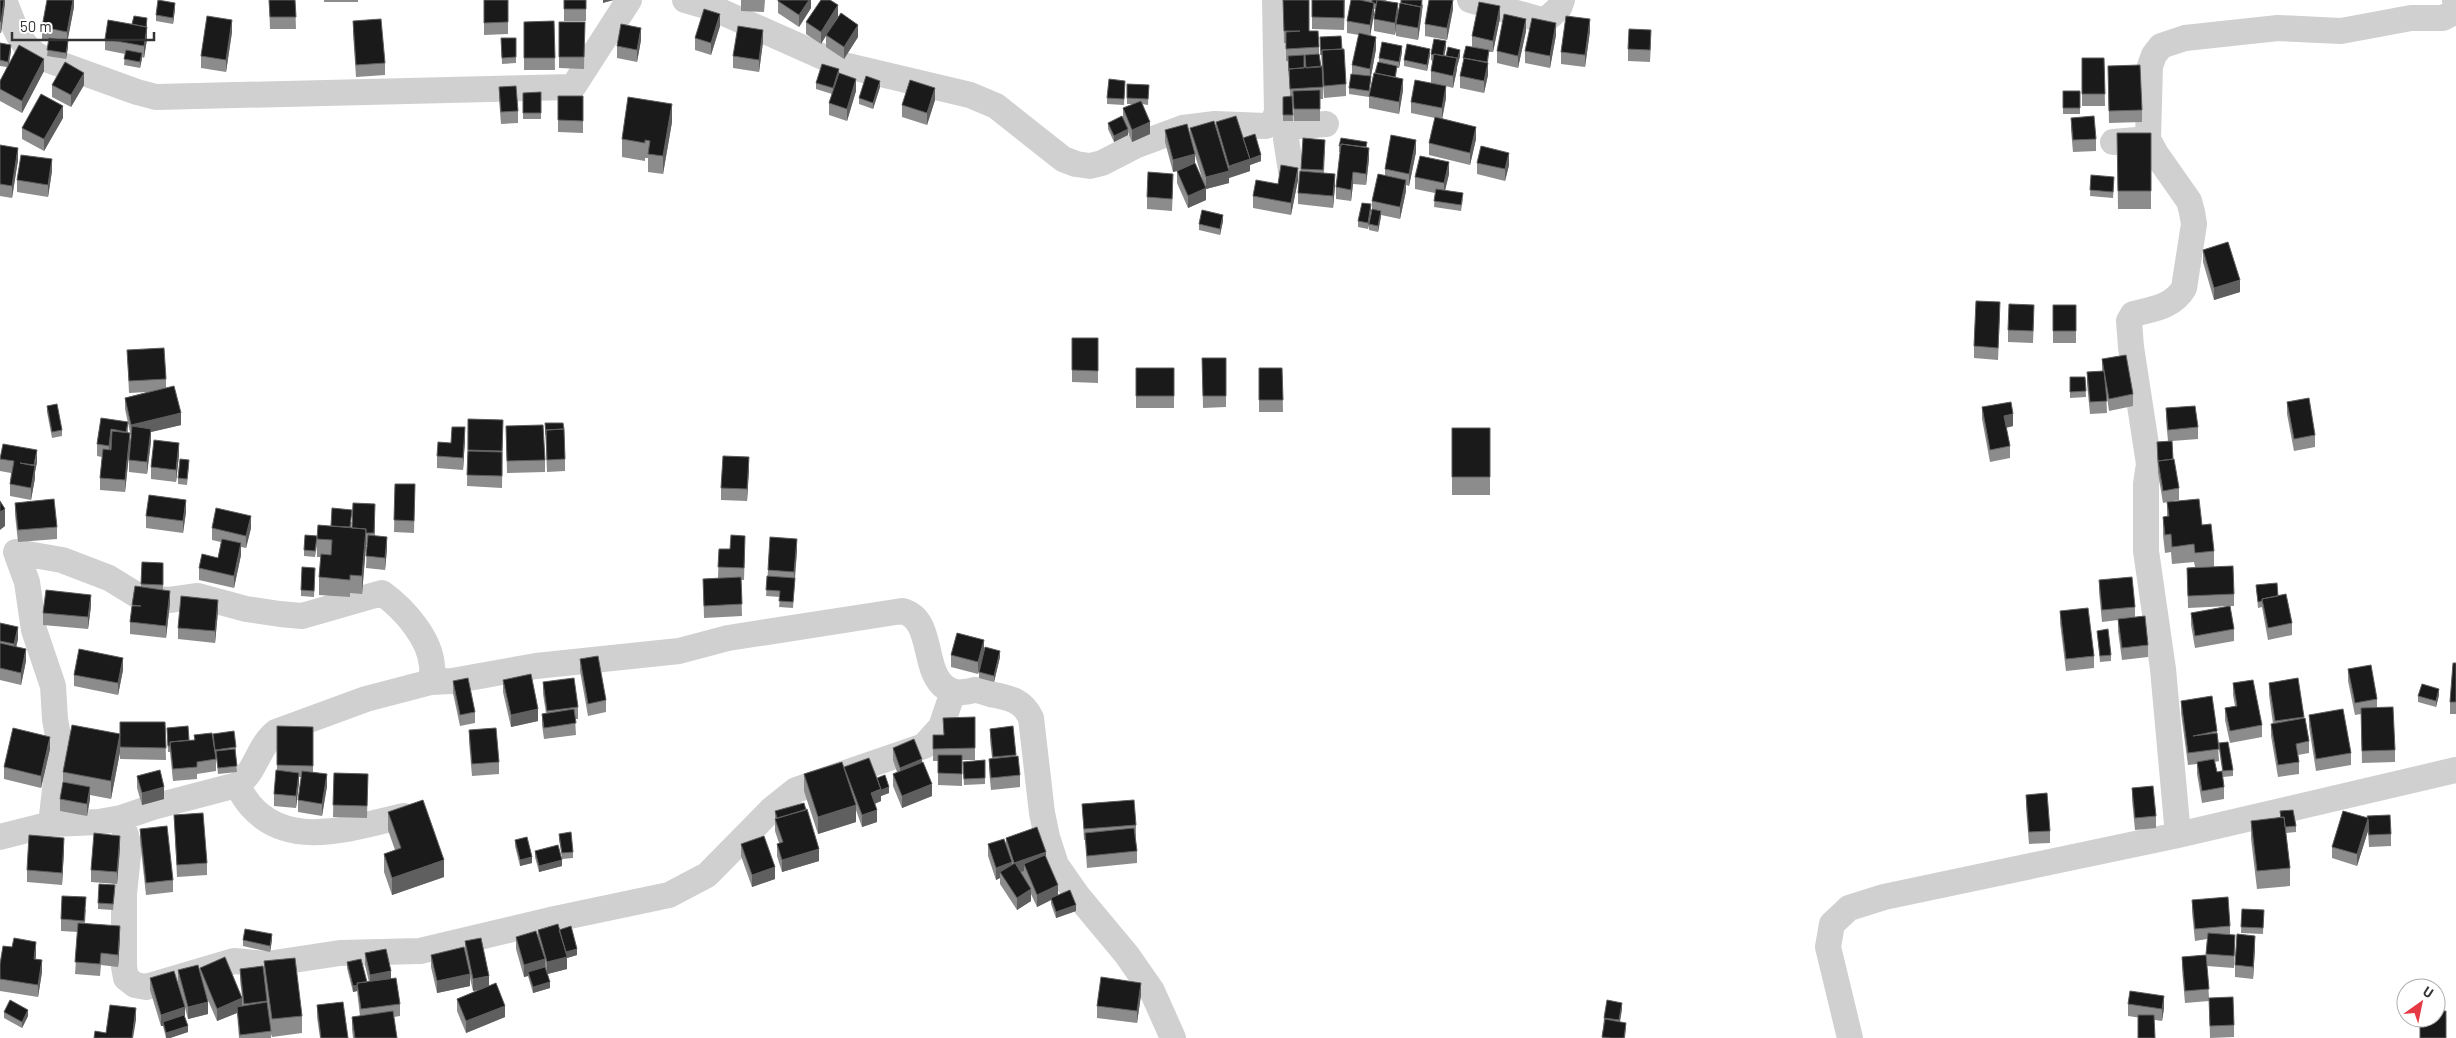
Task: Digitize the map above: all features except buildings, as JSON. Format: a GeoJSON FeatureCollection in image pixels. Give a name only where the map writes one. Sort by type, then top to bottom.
{"type":"FeatureCollection","features":[{"type":"Feature","properties":{"kind":"street"},"geometry":{"type":"LineString","coordinates":[[4,0],[21,42],[29,51],[40,57],[156,97],[236,93],[573,87],[628,0]]}},
{"type":"Feature","properties":{"kind":"street"},"geometry":{"type":"LineString","coordinates":[[685,0],[712,8],[839,64],[970,95],[996,106],[1063,159],[1076,164],[1090,166],[1102,163],[1138,145],[1183,128],[1215,124],[1266,126],[1280,124],[1326,124]]}},
{"type":"Feature","properties":{"kind":"street"},"geometry":{"type":"LineString","coordinates":[[1275,0],[1277,112],[1286,139],[1291,171]]}},
{"type":"Feature","properties":{"kind":"street"},"geometry":{"type":"LineString","coordinates":[[1470,0],[1545,21],[1559,8],[1562,0]]}},
{"type":"Feature","properties":{"kind":"street"},"geometry":{"type":"LineString","coordinates":[[2178,835],[2163,669],[2146,551],[2146,484],[2149,464],[2131,347],[2129,321],[2133,314],[2168,305],[2178,297],[2184,288],[2194,224],[2189,201],[2156,154],[2148,139],[2150,66],[2154,55],[2161,46],[2172,41],[2278,28],[2341,31],[2411,18],[2443,18],[2452,13],[2456,7],[2455,0]]}},
{"type":"Feature","properties":{"kind":"street"},"geometry":{"type":"LineString","coordinates":[[2113,142],[2148,139]]}},
{"type":"Feature","properties":{"kind":"street"},"geometry":{"type":"LineString","coordinates":[[8,551],[62,560],[109,578],[140,597],[169,600],[198,596],[246,610],[280,614],[302,616],[382,593],[402,609],[424,642],[432,666],[430,682]]}},
{"type":"Feature","properties":{"kind":"street"},"geometry":{"type":"LineString","coordinates":[[8,551],[27,582],[34,630],[53,686],[55,719],[60,747],[52,824]]}},
{"type":"Feature","properties":{"kind":"street"},"geometry":{"type":"LineString","coordinates":[[0,837],[52,824],[99,822],[121,818],[161,805],[237,785],[248,776],[268,740],[276,732],[360,701],[430,682],[452,681],[536,666],[679,651],[728,638],[902,611],[909,612],[917,619],[940,683],[953,692],[968,693],[976,690],[1011,698],[1018,701],[1027,710],[1031,718],[1042,813],[1047,838],[1056,865],[1152,991],[1174,1038]]}},
{"type":"Feature","properties":{"kind":"street"},"geometry":{"type":"LineString","coordinates":[[121,818],[129,846],[124,894],[124,967],[126,978],[135,985],[146,987],[234,962],[267,964],[340,953],[420,951],[555,919],[669,895],[707,875],[771,810],[796,790],[924,746],[941,727],[953,692]]}},
{"type":"Feature","properties":{"kind":"street"},"geometry":{"type":"LineString","coordinates":[[1850,1038],[1828,947],[1832,924],[1849,908],[1884,898],[2178,835],[2456,770]]}},
{"type":"Feature","properties":{"kind":"street"},"geometry":{"type":"LineString","coordinates":[[237,785],[250,806],[268,820],[293,830],[322,834],[404,816]]}}]}
